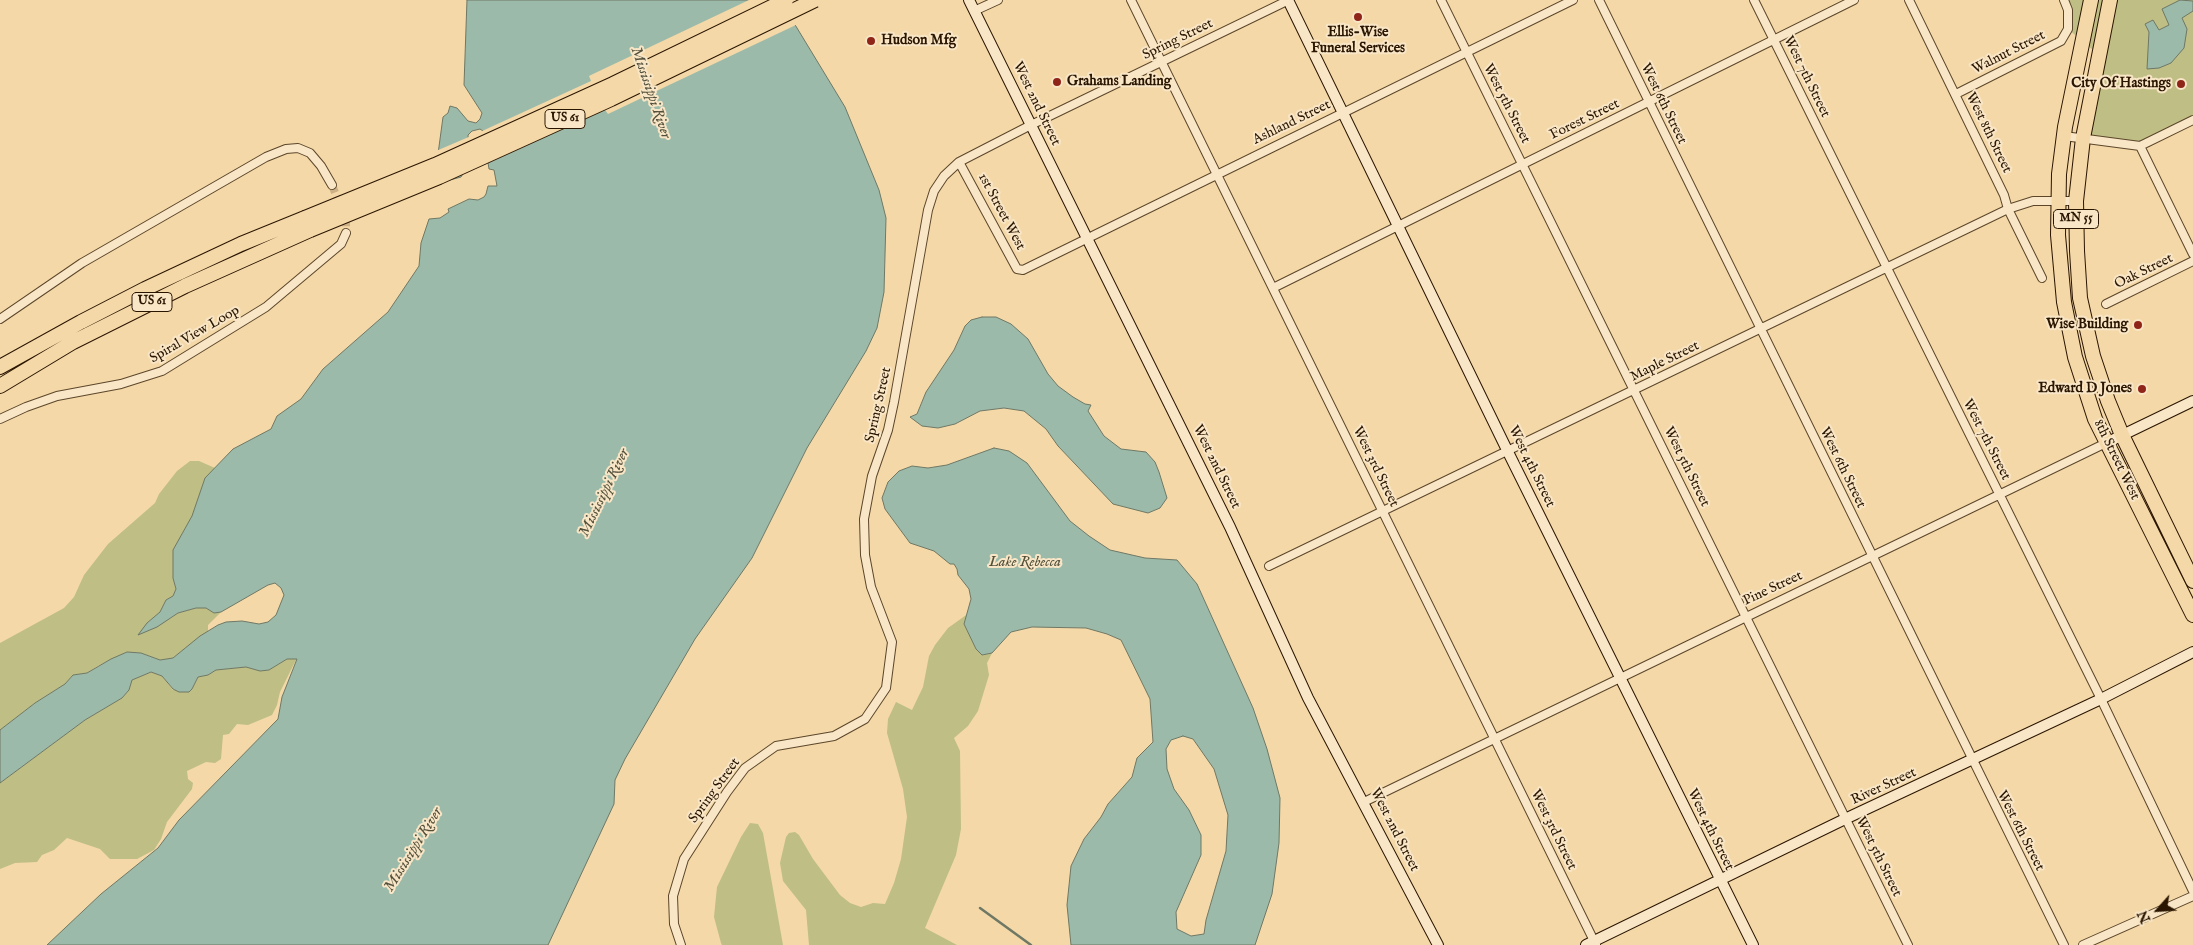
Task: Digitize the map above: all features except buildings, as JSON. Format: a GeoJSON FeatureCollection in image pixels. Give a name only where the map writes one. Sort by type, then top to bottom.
{"type":"FeatureCollection","features":[{"type":"Feature","properties":{"kind":"highway","name":"US 61"},"geometry":{"type":"LineString","coordinates":[[0,386],[73,342],[308,224],[613,84],[786,0]]}},
{"type":"Feature","properties":{"kind":"highway","name":"US 61"},"geometry":{"type":"LineString","coordinates":[[0,367],[18,355],[154,285],[241,244],[308,224],[439,177],[611,99],[815,0]]}},
{"type":"Feature","properties":{"kind":"highway","name":"8th Street West"},"geometry":{"type":"LineString","coordinates":[[2091,0],[2064,136],[2058,201],[2060,270],[2069,331],[2085,392],[2106,443],[2193,615]]}},
{"type":"Feature","properties":{"kind":"highway","name":"8th Street West"},"geometry":{"type":"LineString","coordinates":[[2110,0],[2083,138],[2076,200],[2080,298],[2093,356],[2122,435],[2193,582]]}},
{"type":"Feature","properties":{"kind":"street","name":"West 2nd Street"},"geometry":{"type":"LineString","coordinates":[[969,0],[1230,527],[1308,698],[1438,945]]}},
{"type":"Feature","properties":{"kind":"street"},"geometry":{"type":"LineString","coordinates":[[974,11],[998,0]]}},
{"type":"Feature","properties":{"kind":"street","name":"West 3rd Street"},"geometry":{"type":"LineString","coordinates":[[1131,0],[1383,511],[1592,944]]}},
{"type":"Feature","properties":{"kind":"street","name":"Spring Street"},"geometry":{"type":"LineString","coordinates":[[681,945],[674,924],[673,896],[684,858],[745,768],[776,746],[834,736],[864,718],[886,688],[892,642],[871,587],[865,555],[864,519],[872,476],[888,430],[894,402],[928,210],[934,191],[944,176],[959,162],[1288,0]]}},
{"type":"Feature","properties":{"kind":"street","name":"West 4th Street"},"geometry":{"type":"LineString","coordinates":[[1288,0],[1508,452],[1752,945]]}},
{"type":"Feature","properties":{"kind":"street","name":"West 5th Street"},"geometry":{"type":"LineString","coordinates":[[1441,0],[1908,945]]}},
{"type":"Feature","properties":{"kind":"street","name":"Ashland Street"},"geometry":{"type":"LineString","coordinates":[[1023,270],[1573,0]]}},
{"type":"Feature","properties":{"kind":"street","name":"West 6th Street"},"geometry":{"type":"LineString","coordinates":[[1599,0],[1871,557],[2064,945]]}},
{"type":"Feature","properties":{"kind":"street","name":"West 7th Street"},"geometry":{"type":"LineString","coordinates":[[1754,0],[2101,699],[2193,892]]}},
{"type":"Feature","properties":{"kind":"street","name":"Forest Street"},"geometry":{"type":"LineString","coordinates":[[1273,288],[1854,0]]}},
{"type":"Feature","properties":{"kind":"street","name":"West 8th Street"},"geometry":{"type":"LineString","coordinates":[[1909,0],[2004,194],[2008,210],[2042,278]]}},
{"type":"Feature","properties":{"kind":"street","name":"Walnut Street"},"geometry":{"type":"LineString","coordinates":[[1956,94],[2061,41],[2068,29],[2068,10],[2064,0]]}},
{"type":"Feature","properties":{"kind":"street"},"geometry":{"type":"LineString","coordinates":[[2064,136],[2140,146],[2193,120]]}},
{"type":"Feature","properties":{"kind":"street"},"geometry":{"type":"LineString","coordinates":[[2140,146],[2193,254]]}},
{"type":"Feature","properties":{"kind":"street"},"geometry":{"type":"LineString","coordinates":[[0,319],[90,259],[258,162],[286,149],[298,148],[310,153],[321,166],[332,185]]}},
{"type":"Feature","properties":{"kind":"street","name":"1st Street West"},"geometry":{"type":"LineString","coordinates":[[959,162],[1016,269],[1023,270]]}},
{"type":"Feature","properties":{"kind":"street","name":"Maple Street"},"geometry":{"type":"LineString","coordinates":[[1269,566],[2008,210],[2033,202],[2076,200]]}},
{"type":"Feature","properties":{"kind":"street","name":"Spiral View Loop"},"geometry":{"type":"LineString","coordinates":[[0,420],[26,407],[57,396],[138,380],[162,371],[266,307],[341,244],[346,234]]}},
{"type":"Feature","properties":{"kind":"street","name":"Oak Street"},"geometry":{"type":"LineString","coordinates":[[2106,304],[2193,261]]}},
{"type":"Feature","properties":{"kind":"street","name":"Pine Street"},"geometry":{"type":"LineString","coordinates":[[1364,802],[2193,401]]}},
{"type":"Feature","properties":{"kind":"street","name":"River Street"},"geometry":{"type":"LineString","coordinates":[[1592,944],[1845,819],[1972,762],[2193,652]]}},
{"type":"Feature","properties":{"kind":"street"},"geometry":{"type":"LineString","coordinates":[[2083,945],[2193,896]]}},
{"type":"Feature","properties":{"kind":"shaded area"},"geometry":{"type":"Polygon","coordinates":[[[2064,0],[2193,0],[2193,120],[2140,146],[2083,138],[2099,55],[2068,29],[2064,0]]]}},
{"type":"Feature","properties":{"kind":"shaded area"},"geometry":{"type":"Polygon","coordinates":[[[190,461],[199,461],[215,468],[205,478],[192,517],[183,532],[173,578],[176,589],[173,596],[166,600],[160,613],[147,623],[171,618],[178,613],[196,608],[206,608],[214,613],[221,612],[208,625],[208,631],[173,658],[160,660],[141,653],[127,652],[87,673],[73,675],[65,684],[35,703],[0,730],[0,643],[64,608],[74,597],[84,575],[108,544],[155,503],[159,494],[177,471],[190,461]]]}},
{"type":"Feature","properties":{"kind":"shaded area"},"geometry":{"type":"Polygon","coordinates":[[[969,613],[964,624],[976,649],[982,655],[992,653],[987,663],[989,675],[978,711],[968,726],[954,738],[960,751],[961,829],[956,855],[925,928],[957,945],[809,945],[806,910],[783,881],[780,863],[786,837],[789,833],[795,832],[799,835],[813,859],[840,895],[850,903],[861,907],[873,903],[885,904],[901,859],[907,817],[903,789],[887,733],[888,719],[896,702],[912,710],[923,687],[929,656],[935,645],[948,628],[969,613]]]}},
{"type":"Feature","properties":{"kind":"shaded area"},"geometry":{"type":"Polygon","coordinates":[[[297,658],[280,692],[272,715],[248,725],[237,724],[229,734],[223,735],[221,759],[215,763],[206,762],[187,771],[188,779],[193,783],[192,789],[167,822],[161,839],[154,850],[137,859],[110,859],[100,849],[67,838],[54,850],[42,855],[37,862],[15,863],[0,869],[0,783],[85,720],[122,698],[129,690],[132,680],[151,672],[162,676],[173,690],[192,689],[198,677],[208,675],[216,670],[246,667],[260,671],[269,670],[287,659],[297,658]]]}},
{"type":"Feature","properties":{"kind":"shaded area"},"geometry":{"type":"Polygon","coordinates":[[[750,823],[758,824],[763,833],[783,945],[722,945],[721,943],[714,917],[717,887],[741,837],[750,823]]]}},
{"type":"Feature","properties":{"kind":"water","name":"Mississippi River"},"geometry":{"type":"Polygon","coordinates":[[[467,0],[780,0],[845,107],[879,190],[886,218],[884,292],[877,328],[866,351],[807,448],[752,558],[695,639],[625,759],[615,780],[614,804],[548,945],[47,945],[101,894],[158,848],[179,820],[278,719],[282,697],[297,659],[287,659],[269,670],[260,671],[246,667],[216,670],[208,675],[198,677],[189,692],[179,692],[173,689],[162,676],[151,672],[132,680],[129,690],[122,698],[85,720],[0,783],[0,730],[35,703],[65,684],[73,675],[87,673],[127,652],[141,653],[160,660],[173,658],[200,636],[218,625],[226,622],[242,621],[259,624],[268,622],[276,615],[284,595],[281,588],[275,583],[268,585],[221,612],[214,613],[206,608],[196,608],[178,613],[157,627],[138,635],[147,623],[160,612],[166,600],[173,596],[176,589],[173,578],[173,550],[192,516],[205,478],[233,449],[271,429],[277,416],[301,399],[323,369],[388,312],[419,266],[421,243],[429,219],[440,218],[449,212],[448,209],[469,199],[478,200],[484,197],[488,186],[497,186],[494,170],[489,169],[483,131],[480,129],[472,131],[468,135],[469,164],[461,177],[450,180],[438,154],[443,117],[448,113],[450,106],[457,108],[468,121],[476,123],[482,113],[464,85],[467,0]]]}},
{"type":"Feature","properties":{"kind":"water"},"geometry":{"type":"Polygon","coordinates":[[[2180,0],[2193,1],[2193,11],[2182,18],[2187,29],[2184,48],[2171,63],[2159,68],[2147,69],[2149,32],[2145,24],[2153,20],[2159,30],[2169,25],[2162,9],[2180,0]]]}},
{"type":"Feature","properties":{"kind":"water"},"geometry":{"type":"Polygon","coordinates":[[[982,317],[996,317],[1011,324],[1028,339],[1048,374],[1058,386],[1085,404],[1091,405],[1088,411],[1104,436],[1121,449],[1146,452],[1155,462],[1167,498],[1160,508],[1148,513],[1113,504],[1058,446],[1046,429],[1024,411],[1004,408],[980,411],[955,424],[938,428],[922,426],[910,417],[917,414],[926,392],[954,350],[965,326],[971,320],[982,317]]]}},
{"type":"Feature","properties":{"kind":"water","name":"Lake Rebecca"},"geometry":{"type":"Polygon","coordinates":[[[994,448],[1009,451],[1027,463],[1070,521],[1089,536],[1110,550],[1145,558],[1177,560],[1197,584],[1253,708],[1267,749],[1280,798],[1279,843],[1272,894],[1255,945],[1071,945],[1067,905],[1071,866],[1084,839],[1101,817],[1108,804],[1132,777],[1137,758],[1153,742],[1150,699],[1121,640],[1107,634],[1086,628],[1032,627],[1011,632],[992,653],[982,655],[976,649],[964,624],[971,599],[969,589],[958,575],[954,564],[950,564],[934,551],[910,543],[885,509],[882,498],[888,482],[899,471],[912,466],[928,468],[947,465],[994,448]],[[1183,736],[1171,740],[1166,749],[1167,769],[1174,789],[1189,810],[1201,835],[1201,855],[1176,912],[1177,929],[1191,936],[1204,934],[1206,920],[1226,851],[1228,815],[1214,769],[1193,739],[1183,736]]]}},
{"type":"Feature","properties":{"kind":"pier"},"geometry":{"type":"Polygon","coordinates":[[[749,0],[783,0],[798,24],[608,114],[605,110],[486,164],[480,132],[591,81],[589,76],[749,0]]]}},
{"type":"Feature","properties":{"kind":"pier"},"geometry":{"type":"Polygon","coordinates":[[[471,136],[472,164],[469,171],[448,181],[443,177],[436,151],[471,136]]]}},
{"type":"Feature","properties":{"kind":"waterway"},"geometry":{"type":"LineString","coordinates":[[980,908],[1031,945]]}},
{"type":"Feature","properties":{"kind":"tunnel"},"geometry":{"type":"LineString","coordinates":[[332,185],[346,220],[346,233]]}},
{"type":"Feature","properties":{"kind":"place","name":"Ellis-Wise Funeral Services"},"geometry":{"type":"Point","coordinates":[1358,17]}},
{"type":"Feature","properties":{"kind":"place","name":"Hudson Mfg"},"geometry":{"type":"Point","coordinates":[871,41]}},
{"type":"Feature","properties":{"kind":"place","name":"Grahams Landing"},"geometry":{"type":"Point","coordinates":[1057,82]}},
{"type":"Feature","properties":{"kind":"place","name":"City Of Hastings"},"geometry":{"type":"Point","coordinates":[2181,84]}},
{"type":"Feature","properties":{"kind":"place","name":"Wise Building"},"geometry":{"type":"Point","coordinates":[2138,325]}},
{"type":"Feature","properties":{"kind":"place","name":"Edward D Jones"},"geometry":{"type":"Point","coordinates":[2142,389]}}]}
